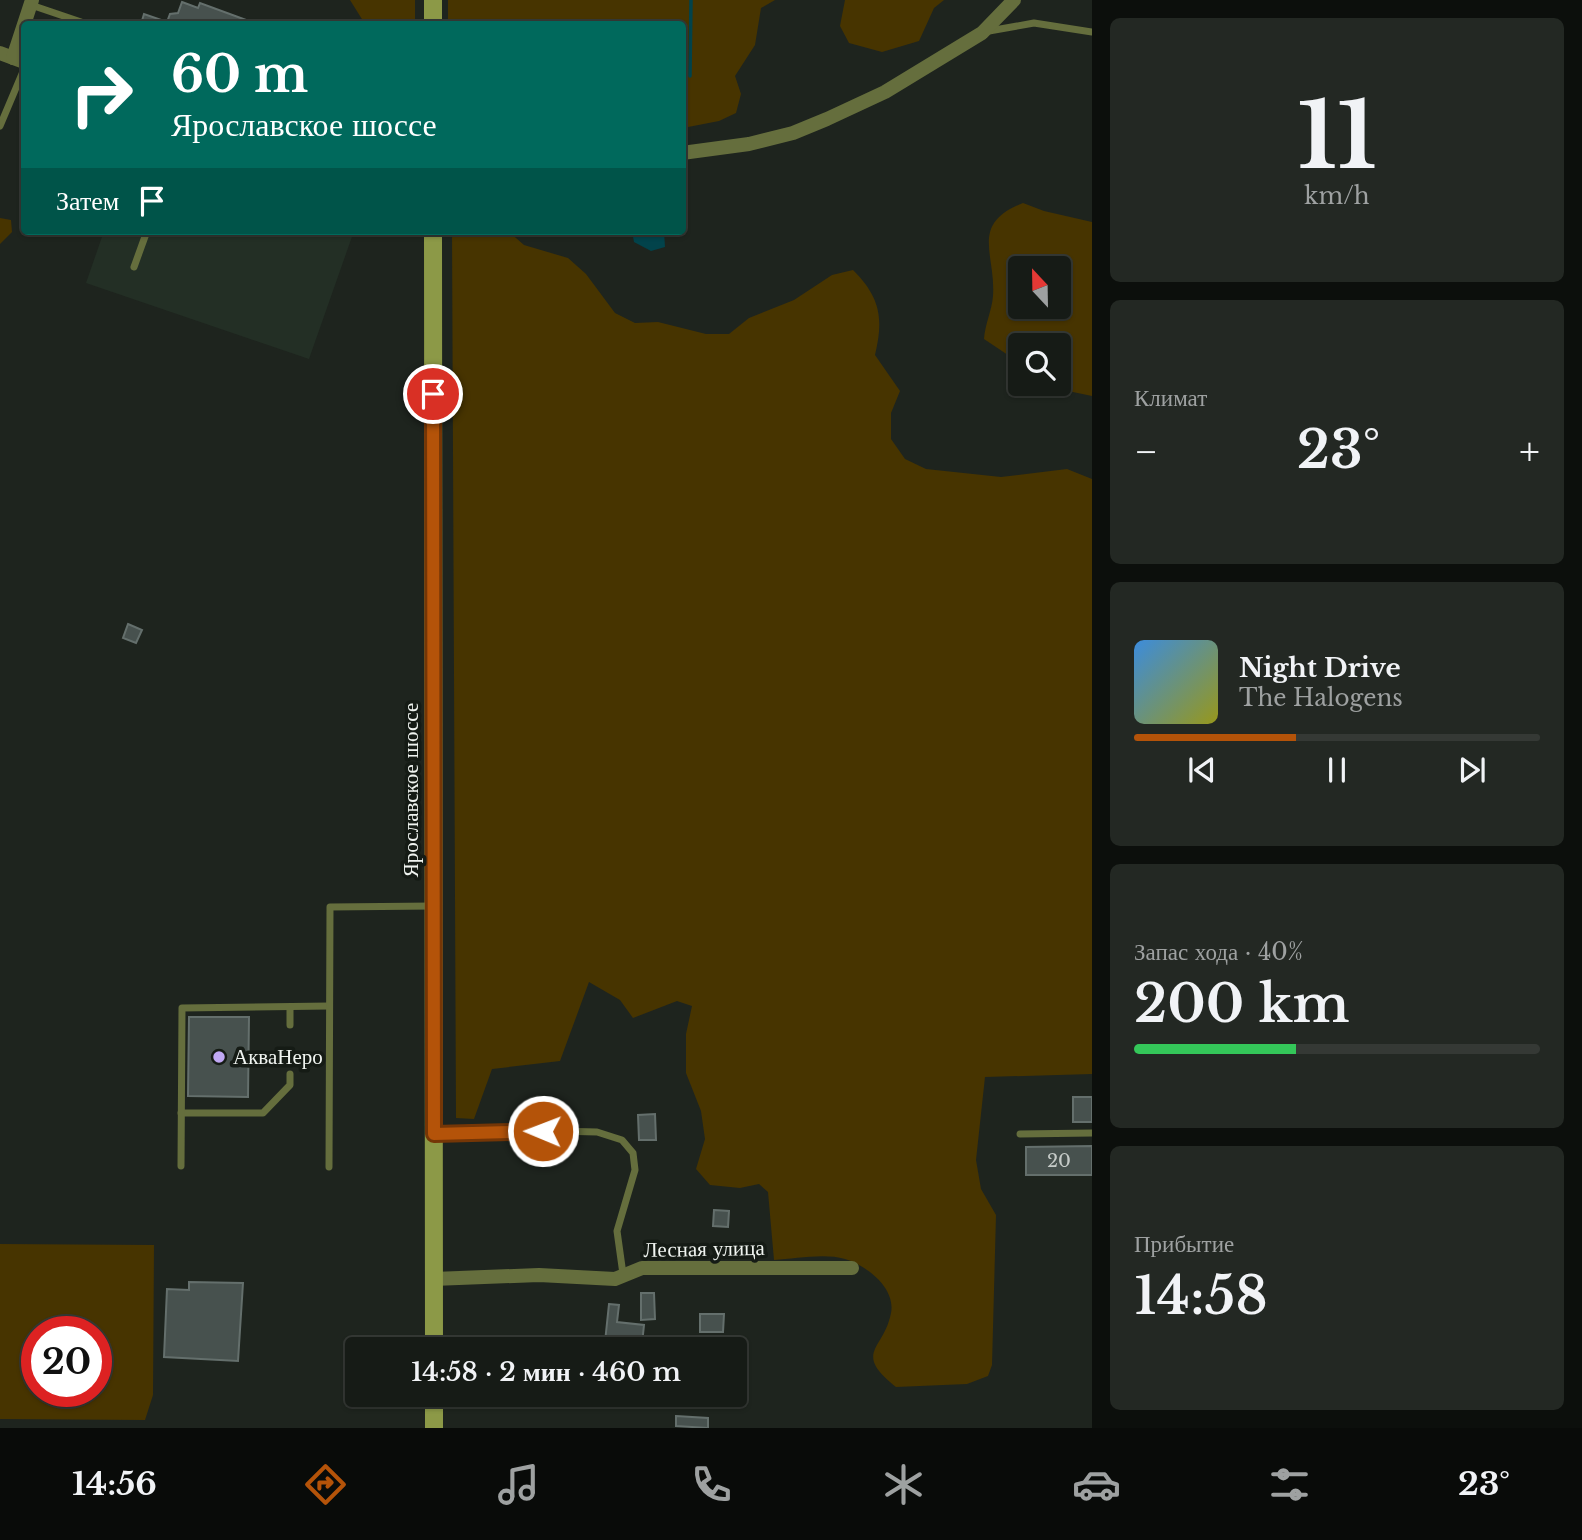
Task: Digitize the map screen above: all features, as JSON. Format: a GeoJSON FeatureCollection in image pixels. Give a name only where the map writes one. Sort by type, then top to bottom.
{"type":"FeatureCollection","features":[{"type":"Feature","properties":{"kind":"main road"},"geometry":{"type":"LineString","coordinates":[[433,0],[433,21]]}},
{"type":"Feature","properties":{"kind":"main road","name":"Ярославское шоссе"},"geometry":{"type":"LineString","coordinates":[[433,235],[434,1337]]}},
{"type":"Feature","properties":{"kind":"main road"},"geometry":{"type":"LineString","coordinates":[[434,1407],[434,1428]]}},
{"type":"Feature","properties":{"kind":"street"},"geometry":{"type":"LineString","coordinates":[[686,152],[749,144],[793,133],[885,92],[982,33],[1014,0]]}},
{"type":"Feature","properties":{"kind":"street"},"geometry":{"type":"LineString","coordinates":[[25,21],[32,2]]}},
{"type":"Feature","properties":{"kind":"street"},"geometry":{"type":"LineString","coordinates":[[12,58],[21,33]]}},
{"type":"Feature","properties":{"kind":"street","name":"Лесная улица"},"geometry":{"type":"LineString","coordinates":[[433,1279],[540,1275],[599,1280],[623,1276],[642,1268],[852,1268]]}},
{"type":"Feature","properties":{"kind":"lane"},"geometry":{"type":"LineString","coordinates":[[32,2],[80,21]]}},
{"type":"Feature","properties":{"kind":"lane"},"geometry":{"type":"LineString","coordinates":[[982,33],[1011,24],[1034,23],[1092,32]]}},
{"type":"Feature","properties":{"kind":"lane"},"geometry":{"type":"LineString","coordinates":[[0,126],[21,76]]}},
{"type":"Feature","properties":{"kind":"lane"},"geometry":{"type":"LineString","coordinates":[[134,267],[145,235]]}},
{"type":"Feature","properties":{"kind":"lane"},"geometry":{"type":"LineString","coordinates":[[329,1167],[330,908],[434,906]]}},
{"type":"Feature","properties":{"kind":"lane"},"geometry":{"type":"LineString","coordinates":[[181,1167],[182,1007],[329,1006]]}},
{"type":"Feature","properties":{"kind":"lane"},"geometry":{"type":"LineString","coordinates":[[290,1007],[290,1025]]}},
{"type":"Feature","properties":{"kind":"lane"},"geometry":{"type":"LineString","coordinates":[[181,1113],[263,1113],[290,1085],[290,1074]]}},
{"type":"Feature","properties":{"kind":"lane"},"geometry":{"type":"LineString","coordinates":[[434,1134],[515,1130],[584,1132],[622,1140],[633,1153],[635,1170],[617,1231],[625,1270],[623,1276]]}},
{"type":"Feature","properties":{"kind":"lane"},"geometry":{"type":"LineString","coordinates":[[1020,1134],[1092,1133]]}},
{"type":"Feature","properties":{"kind":"shaded area"},"geometry":{"type":"Polygon","coordinates":[[[350,0],[415,0],[415,21],[363,21],[350,0]]]}},
{"type":"Feature","properties":{"kind":"shaded area"},"geometry":{"type":"Polygon","coordinates":[[[448,0],[775,0],[761,8],[755,45],[735,76],[741,94],[736,113],[719,121],[686,127],[686,21],[448,21],[448,0]]]}},
{"type":"Feature","properties":{"kind":"shaded area"},"geometry":{"type":"Polygon","coordinates":[[[845,0],[944,0],[934,8],[919,41],[882,52],[849,43],[840,26],[845,0]]]}},
{"type":"Feature","properties":{"kind":"shaded area"},"geometry":{"type":"Polygon","coordinates":[[[1023,203],[1044,211],[1092,222],[1092,396],[1071,392],[1071,333],[1008,333],[1008,355],[984,339],[993,296],[989,242],[996,220],[1006,211],[1023,203]]]}},
{"type":"Feature","properties":{"kind":"shaded area"},"geometry":{"type":"Polygon","coordinates":[[[0,218],[11,220],[12,232],[0,244],[0,218]]]}},
{"type":"Feature","properties":{"kind":"shaded area"},"geometry":{"type":"Polygon","coordinates":[[[103,235],[353,235],[309,359],[86,283],[103,235]]]}},
{"type":"Feature","properties":{"kind":"shaded area"},"geometry":{"type":"Polygon","coordinates":[[[452,235],[513,235],[524,245],[568,258],[586,274],[615,313],[635,323],[658,322],[706,334],[729,334],[749,318],[794,300],[832,275],[853,270],[869,289],[878,309],[879,330],[875,355],[900,391],[891,413],[891,439],[905,459],[926,469],[1001,477],[1067,469],[1092,479],[1092,1074],[985,1077],[976,1160],[981,1189],[996,1215],[992,1365],[988,1376],[967,1384],[896,1387],[883,1375],[873,1358],[891,1313],[889,1295],[878,1279],[862,1266],[837,1257],[774,1260],[768,1192],[759,1184],[740,1188],[710,1185],[696,1169],[705,1139],[701,1111],[686,1073],[686,1034],[692,1006],[677,1001],[633,1018],[620,1000],[589,982],[560,1061],[492,1069],[474,1119],[456,1118],[452,235]]]}},
{"type":"Feature","properties":{"kind":"shaded area"},"geometry":{"type":"Polygon","coordinates":[[[0,1244],[154,1245],[153,1395],[145,1420],[0,1419],[0,1244]]]}},
{"type":"Feature","properties":{"kind":"water"},"geometry":{"type":"Polygon","coordinates":[[[633,235],[664,235],[665,247],[651,251],[634,242],[633,235]]]}},
{"type":"Feature","properties":{"kind":"building"},"geometry":{"type":"Polygon","coordinates":[[[182,2],[198,8],[200,3],[249,21],[167,21],[170,14],[178,13],[182,2]]]}},
{"type":"Feature","properties":{"kind":"building"},"geometry":{"type":"Polygon","coordinates":[[[144,14],[164,21],[142,21],[144,14]]]}},
{"type":"Feature","properties":{"kind":"building"},"geometry":{"type":"Polygon","coordinates":[[[128,624],[142,630],[136,643],[123,638],[128,624]]]}},
{"type":"Feature","properties":{"kind":"building","name":"АкваНеро"},"geometry":{"type":"Polygon","coordinates":[[[189,1017],[249,1017],[248,1097],[188,1096],[189,1017]]]}},
{"type":"Feature","properties":{"kind":"building"},"geometry":{"type":"Polygon","coordinates":[[[1073,1097],[1092,1097],[1092,1122],[1073,1122],[1073,1097]]]}},
{"type":"Feature","properties":{"kind":"building"},"geometry":{"type":"Polygon","coordinates":[[[655,1114],[656,1140],[639,1140],[638,1115],[655,1114]]]}},
{"type":"Feature","properties":{"kind":"building"},"geometry":{"type":"Polygon","coordinates":[[[1092,1146],[1092,1175],[1026,1175],[1026,1147],[1092,1146]]]}},
{"type":"Feature","properties":{"kind":"building"},"geometry":{"type":"Polygon","coordinates":[[[714,1210],[729,1211],[728,1227],[713,1226],[714,1210]]]}},
{"type":"Feature","properties":{"kind":"building"},"geometry":{"type":"Polygon","coordinates":[[[189,1282],[243,1283],[238,1361],[164,1357],[167,1289],[189,1290],[189,1282]]]}},
{"type":"Feature","properties":{"kind":"building"},"geometry":{"type":"Polygon","coordinates":[[[641,1293],[654,1293],[655,1319],[641,1320],[641,1293]]]}},
{"type":"Feature","properties":{"kind":"building"},"geometry":{"type":"Polygon","coordinates":[[[609,1304],[619,1305],[617,1322],[644,1325],[643,1337],[606,1337],[609,1304]]]}},
{"type":"Feature","properties":{"kind":"building"},"geometry":{"type":"Polygon","coordinates":[[[700,1314],[724,1314],[723,1332],[700,1332],[700,1314]]]}},
{"type":"Feature","properties":{"kind":"building"},"geometry":{"type":"Polygon","coordinates":[[[676,1416],[708,1418],[708,1428],[676,1426],[676,1416]]]}},
{"type":"Feature","properties":{"kind":"waterway"},"geometry":{"type":"LineString","coordinates":[[690,76],[691,0]]}},
{"type":"Feature","properties":{"kind":"place","name":"АкваНеро"},"geometry":{"type":"Point","coordinates":[219,1057]}},
{"type":"Feature","properties":{"kind":"route"},"geometry":{"type":"LineString","coordinates":[[433,394],[434,1134],[543,1131]]}}]}
